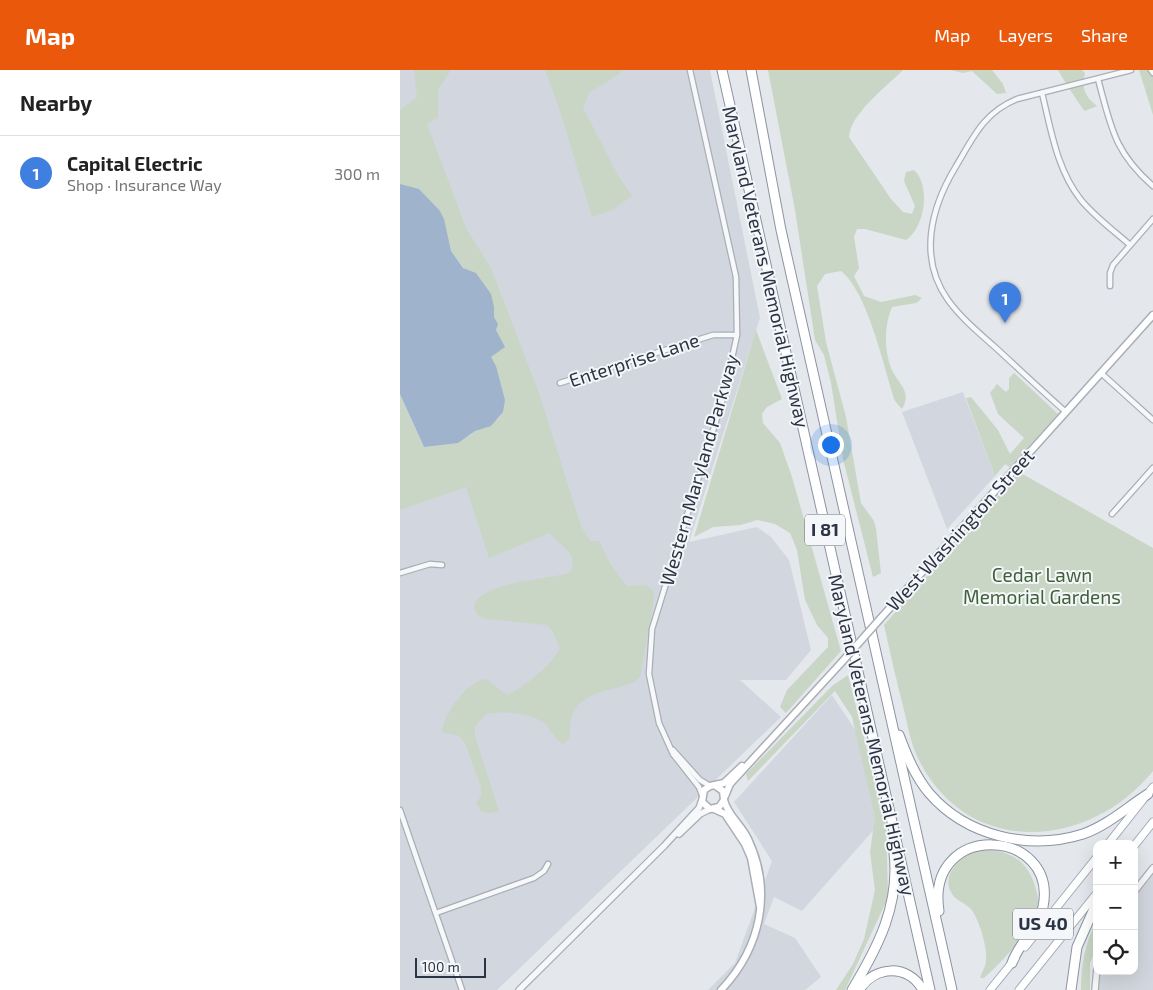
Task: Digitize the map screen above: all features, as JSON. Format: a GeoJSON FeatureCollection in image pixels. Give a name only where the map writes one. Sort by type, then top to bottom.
{"type":"FeatureCollection","features":[{"type":"Feature","properties":{"kind":"highway","name":"Maryland Veterans Memorial Highway"},"geometry":{"type":"LineString","coordinates":[[722,70],[930,990]]}},
{"type":"Feature","properties":{"kind":"highway","name":"Maryland Veterans Memorial Highway"},"geometry":{"type":"LineString","coordinates":[[751,70],[781,230],[952,990]]}},
{"type":"Feature","properties":{"kind":"highway"},"geometry":{"type":"LineString","coordinates":[[873,643],[898,732],[917,776],[941,805],[970,825],[988,833],[1020,840],[1062,839],[1097,828],[1114,819],[1150,791]]}},
{"type":"Feature","properties":{"kind":"highway"},"geometry":{"type":"LineString","coordinates":[[852,990],[881,939],[892,905],[896,872],[884,791]]}},
{"type":"Feature","properties":{"kind":"highway"},"geometry":{"type":"LineString","coordinates":[[952,990],[938,891],[943,874],[952,860],[976,846],[996,844],[1015,849],[1030,861],[1041,878],[1044,897],[1043,907],[1034,928],[1015,954],[1012,963]]}},
{"type":"Feature","properties":{"kind":"highway"},"geometry":{"type":"LineString","coordinates":[[1071,990],[1077,947],[1093,911]]}},
{"type":"Feature","properties":{"kind":"highway"},"geometry":{"type":"LineString","coordinates":[[859,990],[874,975],[888,970],[905,972],[917,980],[923,990]]}},
{"type":"Feature","properties":{"kind":"main road","name":"West Washington Street"},"geometry":{"type":"LineString","coordinates":[[724,798],[730,784],[1153,315]]}},
{"type":"Feature","properties":{"kind":"main road","name":"West Washington Street"},"geometry":{"type":"LineString","coordinates":[[713,786],[724,783],[767,744]]}},
{"type":"Feature","properties":{"kind":"main road"},"geometry":{"type":"LineString","coordinates":[[721,990],[735,974],[747,954],[763,900],[758,862],[747,836],[728,811],[722,790],[713,786],[702,797],[704,805],[724,814],[741,836],[749,851],[760,907]]}},
{"type":"Feature","properties":{"kind":"main road"},"geometry":{"type":"LineString","coordinates":[[1111,840],[1150,791]]}},
{"type":"Feature","properties":{"kind":"main road"},"geometry":{"type":"LineString","coordinates":[[712,809],[721,806],[724,798]]}},
{"type":"Feature","properties":{"kind":"main road"},"geometry":{"type":"LineString","coordinates":[[1138,841],[1153,822]]}},
{"type":"Feature","properties":{"kind":"main road","name":"US 40"},"geometry":{"type":"LineString","coordinates":[[990,990],[1093,862]]}},
{"type":"Feature","properties":{"kind":"main road","name":"US 40"},"geometry":{"type":"LineString","coordinates":[[1019,990],[1093,898]]}},
{"type":"Feature","properties":{"kind":"street","name":"Western Maryland Parkway"},"geometry":{"type":"LineString","coordinates":[[690,70],[736,278],[737,335],[724,395],[657,610],[650,643],[650,688],[659,723],[682,768],[699,787],[702,797]]}},
{"type":"Feature","properties":{"kind":"street"},"geometry":{"type":"LineString","coordinates":[[1066,412],[955,310],[940,287],[931,250],[932,222],[940,195],[979,128],[988,116],[1001,106],[1042,93],[1131,70]]}},
{"type":"Feature","properties":{"kind":"street"},"geometry":{"type":"LineString","coordinates":[[1098,79],[1118,147],[1132,166],[1153,186]]}},
{"type":"Feature","properties":{"kind":"street"},"geometry":{"type":"LineString","coordinates":[[1042,93],[1058,157],[1068,182],[1092,212],[1130,244]]}},
{"type":"Feature","properties":{"kind":"street"},"geometry":{"type":"LineString","coordinates":[[1110,286],[1111,269],[1130,244],[1153,219]]}},
{"type":"Feature","properties":{"kind":"street","name":"Enterprise Lane"},"geometry":{"type":"LineString","coordinates":[[560,383],[713,335],[737,335]]}},
{"type":"Feature","properties":{"kind":"street"},"geometry":{"type":"LineString","coordinates":[[1101,373],[1153,420]]}},
{"type":"Feature","properties":{"kind":"street"},"geometry":{"type":"LineString","coordinates":[[1112,514],[1153,468]]}},
{"type":"Feature","properties":{"kind":"street"},"geometry":{"type":"LineString","coordinates":[[400,573],[430,564],[442,564]]}},
{"type":"Feature","properties":{"kind":"street","name":"Western Maryland Parkway"},"geometry":{"type":"LineString","coordinates":[[672,749],[704,784],[713,786]]}},
{"type":"Feature","properties":{"kind":"street"},"geometry":{"type":"LineString","coordinates":[[519,990],[664,846],[699,808],[702,797]]}},
{"type":"Feature","properties":{"kind":"street"},"geometry":{"type":"LineString","coordinates":[[664,846],[700,814],[712,809]]}},
{"type":"Feature","properties":{"kind":"street"},"geometry":{"type":"LineString","coordinates":[[400,810],[462,990]]}},
{"type":"Feature","properties":{"kind":"street"},"geometry":{"type":"LineString","coordinates":[[436,914],[534,878],[548,864]]}},
{"type":"Feature","properties":{"kind":"street"},"geometry":{"type":"LineString","coordinates":[[1138,887],[1153,868]]}},
{"type":"Feature","properties":{"kind":"street"},"geometry":{"type":"LineString","coordinates":[[1095,990],[1096,975]]}},
{"type":"Feature","properties":{"kind":"shaded area"},"geometry":{"type":"Polygon","coordinates":[[[400,70],[710,70],[760,318],[689,542],[757,527],[771,537],[789,560],[811,650],[786,680],[740,680],[781,717],[497,990],[400,990],[400,70]]]}},
{"type":"Feature","properties":{"kind":"shaded area"},"geometry":{"type":"Polygon","coordinates":[[[963,392],[995,476],[947,529],[902,412],[963,392]]]}},
{"type":"Feature","properties":{"kind":"shaded area"},"geometry":{"type":"Polygon","coordinates":[[[832,695],[860,737],[877,826],[802,911],[774,897],[764,924],[795,938],[821,977],[805,990],[708,990],[735,963],[772,861],[734,802],[832,695]]]}},
{"type":"Feature","properties":{"kind":"shaded area"},"geometry":{"type":"Polygon","coordinates":[[[1153,875],[1153,990],[1099,990],[1100,975],[1138,975],[1138,893],[1153,875]]]}},
{"type":"Feature","properties":{"kind":"green space"},"geometry":{"type":"Polygon","coordinates":[[[414,70],[451,70],[438,90],[438,118],[427,124],[466,228],[491,268],[539,393],[581,526],[590,541],[599,541],[611,565],[627,586],[645,585],[653,590],[654,599],[640,677],[633,683],[597,694],[579,704],[570,723],[570,738],[563,744],[544,723],[524,715],[508,713],[486,714],[475,727],[475,736],[499,811],[490,813],[481,811],[476,803],[481,796],[481,787],[465,743],[459,736],[442,732],[447,716],[458,699],[471,685],[486,679],[507,695],[537,675],[551,661],[560,648],[553,632],[547,625],[487,619],[479,616],[474,609],[476,600],[487,593],[510,584],[571,572],[573,565],[571,555],[550,533],[489,558],[466,487],[400,510],[400,394],[422,445],[426,447],[470,436],[497,420],[502,414],[504,406],[502,389],[491,357],[499,335],[496,330],[497,321],[494,317],[494,307],[451,251],[440,211],[425,195],[400,184],[400,110],[417,97],[414,70]]]}},
{"type":"Feature","properties":{"kind":"green space"},"geometry":{"type":"Polygon","coordinates":[[[545,70],[621,70],[619,74],[589,93],[583,108],[618,175],[632,196],[612,210],[592,217],[561,114],[545,70]]]}},
{"type":"Feature","properties":{"kind":"green space"},"geometry":{"type":"Polygon","coordinates":[[[768,70],[903,70],[862,110],[851,128],[849,137],[891,199],[903,212],[912,214],[915,206],[904,181],[906,172],[914,170],[923,186],[924,206],[918,226],[906,240],[865,229],[857,229],[854,237],[859,268],[854,276],[864,296],[881,302],[915,295],[922,298],[916,303],[892,307],[887,322],[886,345],[889,361],[891,368],[903,387],[906,397],[902,409],[895,401],[874,332],[851,281],[841,271],[825,274],[817,286],[826,342],[846,417],[861,503],[874,521],[876,529],[881,573],[873,577],[843,459],[831,383],[824,355],[815,340],[795,210],[768,70]]]}},
{"type":"Feature","properties":{"kind":"green space"},"geometry":{"type":"Polygon","coordinates":[[[951,70],[992,70],[1003,84],[1006,93],[997,94],[972,71],[963,73],[951,70]]]}},
{"type":"Feature","properties":{"kind":"green space"},"geometry":{"type":"Polygon","coordinates":[[[1058,70],[1082,70],[1085,73],[1085,92],[1097,106],[1085,111],[1058,70]]]}},
{"type":"Feature","properties":{"kind":"green space"},"geometry":{"type":"Polygon","coordinates":[[[1139,70],[1153,70],[1153,115],[1139,70]]]}},
{"type":"Feature","properties":{"kind":"green space"},"geometry":{"type":"Polygon","coordinates":[[[756,330],[782,399],[767,407],[762,414],[763,423],[780,443],[792,477],[841,651],[786,713],[780,707],[787,690],[828,647],[828,638],[817,625],[805,600],[797,550],[790,533],[775,524],[757,520],[741,525],[713,527],[694,537],[756,330]]]}},
{"type":"Feature","properties":{"kind":"green space"},"geometry":{"type":"Polygon","coordinates":[[[1014,373],[1058,414],[1010,467],[1005,464],[995,476],[966,398],[971,397],[998,430],[1010,454],[1024,438],[998,414],[990,393],[997,384],[1006,392],[1009,389],[1009,378],[1014,373]]]}},
{"type":"Feature","properties":{"kind":"green space","name":"Cedar Lawn Memorial Gardens"},"geometry":{"type":"Polygon","coordinates":[[[1019,472],[1153,548],[1153,771],[1127,797],[1098,816],[1066,828],[1033,832],[1000,828],[970,816],[943,795],[921,764],[915,751],[908,729],[884,625],[1019,472]]]}},
{"type":"Feature","properties":{"kind":"green space"},"geometry":{"type":"Polygon","coordinates":[[[848,675],[886,824],[888,893],[886,902],[845,990],[836,990],[853,964],[864,939],[875,890],[870,852],[875,817],[852,717],[835,691],[748,781],[746,774],[832,686],[848,675]]]}},
{"type":"Feature","properties":{"kind":"green space"},"geometry":{"type":"Polygon","coordinates":[[[981,849],[1008,854],[1025,866],[1035,885],[1040,911],[1015,946],[984,978],[980,978],[986,955],[979,925],[970,908],[956,899],[948,883],[956,864],[968,855],[981,849]]]}},
{"type":"Feature","properties":{"kind":"green space"},"geometry":{"type":"Polygon","coordinates":[[[1093,928],[1090,990],[1081,990],[1084,954],[1093,928]]]}},
{"type":"Feature","properties":{"kind":"water"},"geometry":{"type":"Polygon","coordinates":[[[400,184],[419,189],[440,211],[444,219],[451,251],[463,268],[476,273],[491,294],[494,317],[498,324],[496,330],[505,347],[491,357],[496,366],[505,400],[503,412],[491,426],[475,431],[458,443],[424,447],[400,394],[400,184]]]}},
{"type":"Feature","properties":{"kind":"place","name":"Capital Electric"},"geometry":{"type":"Point","coordinates":[1005,323]}}]}
